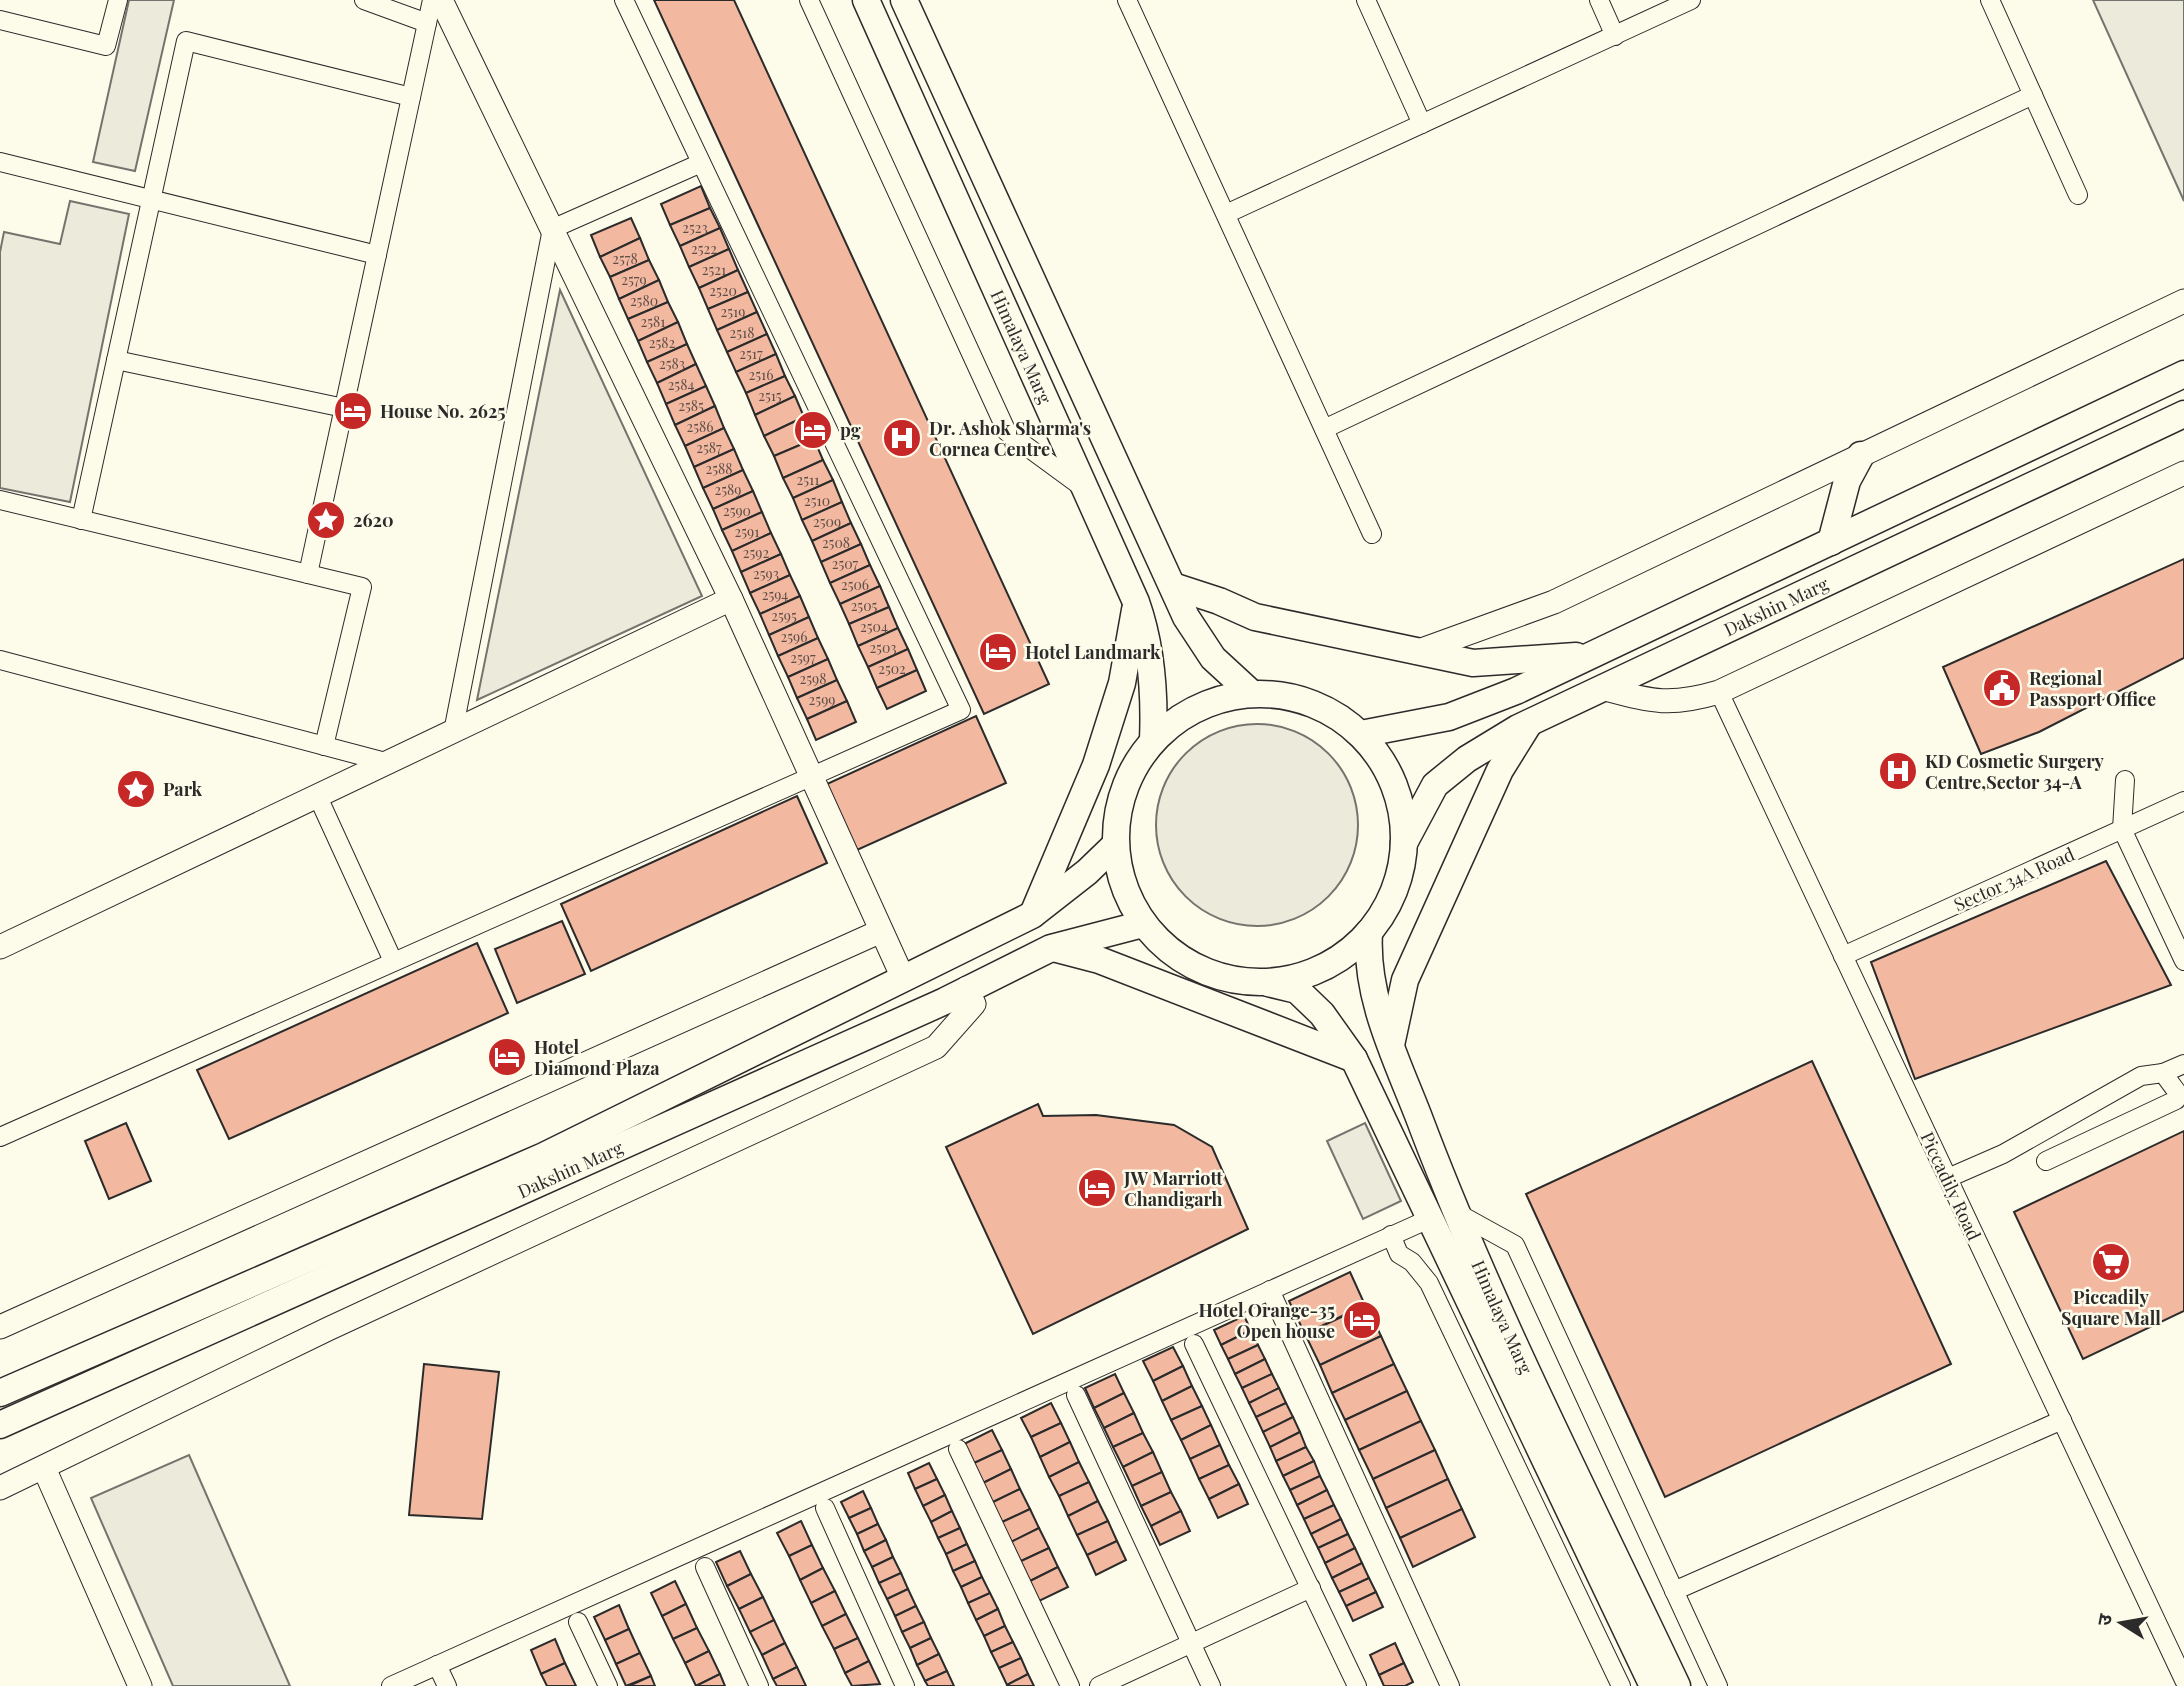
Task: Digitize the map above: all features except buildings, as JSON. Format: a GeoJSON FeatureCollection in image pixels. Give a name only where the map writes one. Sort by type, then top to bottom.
{"type":"FeatureCollection","features":[{"type":"Feature","properties":{"kind":"main road","name":"Himalaya Marg"},"geometry":{"type":"LineString","coordinates":[[866,0],[1136,602],[1145,628],[1153,683],[1153,740]]}},
{"type":"Feature","properties":{"kind":"main road","name":"Himalaya Marg"},"geometry":{"type":"LineString","coordinates":[[904,0],[1186,617],[1213,658],[1251,693]]}},
{"type":"Feature","properties":{"kind":"main road","name":"Dakshin Marg"},"geometry":{"type":"LineString","coordinates":[[1361,733],[1449,717],[1516,691],[2184,374]]}},
{"type":"Feature","properties":{"kind":"main road","name":"Dakshin Marg"},"geometry":{"type":"LineString","coordinates":[[1404,843],[1435,785],[1466,760],[1529,724],[2184,414]]}},
{"type":"Feature","properties":{"kind":"main road"},"geometry":{"type":"LineString","coordinates":[[1831,542],[1847,481],[1861,455]]}},
{"type":"Feature","properties":{"kind":"main road"},"geometry":{"type":"LineString","coordinates":[[1173,586],[1219,601],[1255,617],[1473,663],[1591,655]]}},
{"type":"Feature","properties":{"kind":"main road"},"geometry":{"type":"LineString","coordinates":[[1032,915],[1096,765],[1122,683],[1136,602]]}},
{"type":"Feature","properties":{"kind":"main road"},"geometry":{"type":"LineString","coordinates":[[1251,693],[1291,695],[1329,710],[1361,733],[1385,766],[1400,803],[1404,843],[1399,875],[1387,905],[1369,932],[1340,958],[1304,976],[1266,983],[1231,980],[1197,968],[1167,950],[1143,924],[1129,899],[1119,872],[1115,845],[1119,807],[1131,772],[1153,740],[1181,716],[1214,700],[1251,693]]}},
{"type":"Feature","properties":{"kind":"main road"},"geometry":{"type":"LineString","coordinates":[[1391,1045],[1405,980],[1500,770],[1529,724]]}},
{"type":"Feature","properties":{"kind":"main road","name":"Dakshin Marg"},"geometry":{"type":"LineString","coordinates":[[0,1393],[544,1156],[1032,915],[1087,872],[1115,845]]}},
{"type":"Feature","properties":{"kind":"main road","name":"Dakshin Marg"},"geometry":{"type":"LineString","coordinates":[[0,1425],[945,1001],[1051,948],[1143,924]]}},
{"type":"Feature","properties":{"kind":"main road","name":"Himalaya Marg"},"geometry":{"type":"LineString","coordinates":[[1369,932],[1368,955],[1373,996],[1391,1045],[1441,1215],[1653,1686]]}},
{"type":"Feature","properties":{"kind":"main road"},"geometry":{"type":"LineString","coordinates":[[1051,948],[1099,960],[1215,1008],[1354,1059]]}},
{"type":"Feature","properties":{"kind":"main road","name":"Himalaya Marg"},"geometry":{"type":"LineString","coordinates":[[1266,983],[1297,990],[1322,1014],[1354,1059],[1441,1215],[1676,1686]]}},
{"type":"Feature","properties":{"kind":"street"},"geometry":{"type":"LineString","coordinates":[[0,20],[106,46],[118,0]]}},
{"type":"Feature","properties":{"kind":"street"},"geometry":{"type":"LineString","coordinates":[[364,0],[426,23]]}},
{"type":"Feature","properties":{"kind":"street"},"geometry":{"type":"LineString","coordinates":[[308,574],[432,0]]}},
{"type":"Feature","properties":{"kind":"street"},"geometry":{"type":"LineString","coordinates":[[441,0],[731,599],[903,978]]}},
{"type":"Feature","properties":{"kind":"street"},"geometry":{"type":"LineString","coordinates":[[0,1137],[961,710],[624,0]]}},
{"type":"Feature","properties":{"kind":"street"},"geometry":{"type":"LineString","coordinates":[[809,0],[1007,432],[1085,490]]}},
{"type":"Feature","properties":{"kind":"street"},"geometry":{"type":"LineString","coordinates":[[1127,0],[1372,534]]}},
{"type":"Feature","properties":{"kind":"street"},"geometry":{"type":"LineString","coordinates":[[1366,0],[1422,124]]}},
{"type":"Feature","properties":{"kind":"street"},"geometry":{"type":"LineString","coordinates":[[1599,0],[1615,36]]}},
{"type":"Feature","properties":{"kind":"street"},"geometry":{"type":"LineString","coordinates":[[1226,214],[1691,0]]}},
{"type":"Feature","properties":{"kind":"street"},"geometry":{"type":"LineString","coordinates":[[1990,0],[2078,195]]}},
{"type":"Feature","properties":{"kind":"street"},"geometry":{"type":"LineString","coordinates":[[81,520],[186,41],[411,97]]}},
{"type":"Feature","properties":{"kind":"street"},"geometry":{"type":"LineString","coordinates":[[1324,429],[2033,95]]}},
{"type":"Feature","properties":{"kind":"street"},"geometry":{"type":"LineString","coordinates":[[0,162],[377,255]]}},
{"type":"Feature","properties":{"kind":"street"},"geometry":{"type":"LineString","coordinates":[[552,229],[701,163]]}},
{"type":"Feature","properties":{"kind":"street"},"geometry":{"type":"LineString","coordinates":[[453,732],[552,229]]}},
{"type":"Feature","properties":{"kind":"street"},"geometry":{"type":"LineString","coordinates":[[1416,652],[1553,602],[2184,301]]}},
{"type":"Feature","properties":{"kind":"street"},"geometry":{"type":"LineString","coordinates":[[116,360],[344,408]]}},
{"type":"Feature","properties":{"kind":"street"},"geometry":{"type":"LineString","coordinates":[[1602,688],[1659,703],[1686,701],[1718,692],[2184,473]]}},
{"type":"Feature","properties":{"kind":"street"},"geometry":{"type":"LineString","coordinates":[[0,500],[362,587],[324,746]]}},
{"type":"Feature","properties":{"kind":"street"},"geometry":{"type":"LineString","coordinates":[[0,947],[731,599]]}},
{"type":"Feature","properties":{"kind":"street"},"geometry":{"type":"LineString","coordinates":[[0,660],[389,763]]}},
{"type":"Feature","properties":{"kind":"street","name":"Piccadily Road"},"geometry":{"type":"LineString","coordinates":[[1718,692],[2184,1680]]}},
{"type":"Feature","properties":{"kind":"street"},"geometry":{"type":"LineString","coordinates":[[2125,780],[2122,829],[2184,961]]}},
{"type":"Feature","properties":{"kind":"street"},"geometry":{"type":"LineString","coordinates":[[318,797],[393,961]]}},
{"type":"Feature","properties":{"kind":"street","name":"Sector 34A Road"},"geometry":{"type":"LineString","coordinates":[[1843,956],[2184,801]]}},
{"type":"Feature","properties":{"kind":"street"},"geometry":{"type":"LineString","coordinates":[[0,1327],[881,931]]}},
{"type":"Feature","properties":{"kind":"street"},"geometry":{"type":"LineString","coordinates":[[0,1488],[328,1329],[936,1047],[974,1004],[967,988]]}},
{"type":"Feature","properties":{"kind":"street"},"geometry":{"type":"LineString","coordinates":[[1948,1178],[2014,1149],[2141,1076],[2163,1073],[2184,1064]]}},
{"type":"Feature","properties":{"kind":"street"},"geometry":{"type":"LineString","coordinates":[[2046,1161],[2176,1100],[2177,1092],[2163,1073]]}},
{"type":"Feature","properties":{"kind":"street"},"geometry":{"type":"LineString","coordinates":[[391,1686],[1391,1235],[1441,1215],[1515,1245],[1718,1686]]}},
{"type":"Feature","properties":{"kind":"street"},"geometry":{"type":"LineString","coordinates":[[1391,1235],[1399,1254],[1412,1262],[1429,1283],[1621,1686]]}},
{"type":"Feature","properties":{"kind":"street"},"geometry":{"type":"LineString","coordinates":[[1270,1290],[1450,1686]]}},
{"type":"Feature","properties":{"kind":"street"},"geometry":{"type":"LineString","coordinates":[[1194,1344],[1357,1686]]}},
{"type":"Feature","properties":{"kind":"street"},"geometry":{"type":"LineString","coordinates":[[1076,1395],[1211,1686]]}},
{"type":"Feature","properties":{"kind":"street"},"geometry":{"type":"LineString","coordinates":[[1674,1591],[2062,1420]]}},
{"type":"Feature","properties":{"kind":"street"},"geometry":{"type":"LineString","coordinates":[[958,1449],[1070,1686]]}},
{"type":"Feature","properties":{"kind":"street"},"geometry":{"type":"LineString","coordinates":[[44,1468],[140,1686]]}},
{"type":"Feature","properties":{"kind":"street"},"geometry":{"type":"LineString","coordinates":[[825,1508],[905,1686]]}},
{"type":"Feature","properties":{"kind":"street"},"geometry":{"type":"LineString","coordinates":[[705,1567],[759,1686]]}},
{"type":"Feature","properties":{"kind":"street"},"geometry":{"type":"LineString","coordinates":[[1099,1686],[1311,1588]]}},
{"type":"Feature","properties":{"kind":"street"},"geometry":{"type":"LineString","coordinates":[[578,1622],[608,1686]]}},
{"type":"Feature","properties":{"kind":"street"},"geometry":{"type":"LineString","coordinates":[[437,1665],[447,1686]]}},
{"type":"Feature","properties":{"kind":"shaded area"},"geometry":{"type":"Polygon","coordinates":[[[129,0],[174,0],[135,171],[93,162],[129,0]]]}},
{"type":"Feature","properties":{"kind":"shaded area"},"geometry":{"type":"Polygon","coordinates":[[[2093,0],[2184,0],[2184,201],[2093,0]]]}},
{"type":"Feature","properties":{"kind":"shaded area"},"geometry":{"type":"Polygon","coordinates":[[[70,201],[129,214],[70,502],[0,488],[0,252],[4,232],[60,244],[70,201]]]}},
{"type":"Feature","properties":{"kind":"shaded area"},"geometry":{"type":"Polygon","coordinates":[[[560,290],[702,596],[477,700],[560,290]]]}},
{"type":"Feature","properties":{"kind":"shaded area"},"geometry":{"type":"Polygon","coordinates":[[[1257,724],[1296,732],[1313,741],[1328,754],[1341,769],[1350,786],[1358,825],[1350,864],[1341,881],[1328,896],[1313,909],[1296,918],[1257,926],[1218,918],[1201,909],[1186,896],[1173,881],[1164,864],[1156,825],[1164,786],[1173,769],[1186,754],[1201,741],[1218,732],[1257,724]]]}},
{"type":"Feature","properties":{"kind":"shaded area"},"geometry":{"type":"Polygon","coordinates":[[[1365,1123],[1401,1201],[1363,1219],[1327,1141],[1365,1123]]]}},
{"type":"Feature","properties":{"kind":"shaded area"},"geometry":{"type":"Polygon","coordinates":[[[189,1455],[290,1686],[173,1686],[91,1498],[189,1455]]]}},
{"type":"Feature","properties":{"kind":"place","name":"House No. 2625"},"geometry":{"type":"Point","coordinates":[353,411]}},
{"type":"Feature","properties":{"kind":"place","name":"pg"},"geometry":{"type":"Point","coordinates":[813,430]}},
{"type":"Feature","properties":{"kind":"place","name":"Dr. Ashok Sharma's Cornea Centre"},"geometry":{"type":"Point","coordinates":[902,438]}},
{"type":"Feature","properties":{"kind":"place","name":"2620"},"geometry":{"type":"Point","coordinates":[326,520]}},
{"type":"Feature","properties":{"kind":"place","name":"Hotel Landmark"},"geometry":{"type":"Point","coordinates":[998,652]}},
{"type":"Feature","properties":{"kind":"place","name":"Regional Passport Office"},"geometry":{"type":"Point","coordinates":[2002,688]}},
{"type":"Feature","properties":{"kind":"place","name":"KD Cosmetic Surgery Centre,Sector 34-A"},"geometry":{"type":"Point","coordinates":[1898,771]}},
{"type":"Feature","properties":{"kind":"place","name":"Park"},"geometry":{"type":"Point","coordinates":[136,789]}},
{"type":"Feature","properties":{"kind":"place","name":"Hotel Diamond Plaza"},"geometry":{"type":"Point","coordinates":[507,1057]}},
{"type":"Feature","properties":{"kind":"place","name":"JW Marriott Chandigarh"},"geometry":{"type":"Point","coordinates":[1097,1188]}},
{"type":"Feature","properties":{"kind":"place","name":"Piccadily Square Mall"},"geometry":{"type":"Point","coordinates":[2111,1262]}},
{"type":"Feature","properties":{"kind":"place","name":"Hotel Orange-35 Open house"},"geometry":{"type":"Point","coordinates":[1362,1320]}}]}
